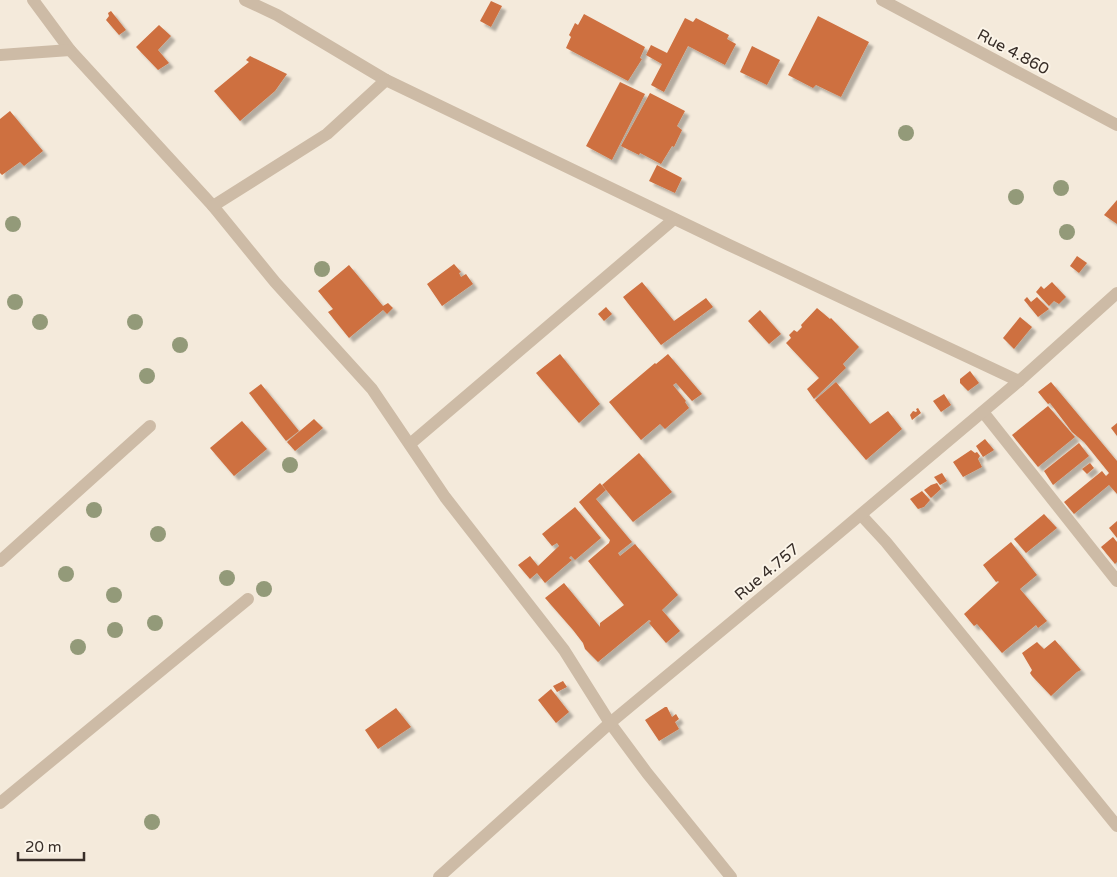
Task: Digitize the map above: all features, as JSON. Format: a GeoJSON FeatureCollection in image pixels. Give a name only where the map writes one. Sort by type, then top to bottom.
{"type":"FeatureCollection","features":[{"type":"Feature","properties":{"kind":"street"},"geometry":{"type":"LineString","coordinates":[[33,0],[70,50],[212,206],[275,282],[372,389],[445,497],[564,650],[610,723],[647,773],[731,877]]}},
{"type":"Feature","properties":{"kind":"street"},"geometry":{"type":"LineString","coordinates":[[246,0],[276,15],[386,80],[674,219],[1019,381]]}},
{"type":"Feature","properties":{"kind":"street","name":"Rue 4.860"},"geometry":{"type":"LineString","coordinates":[[882,0],[895,3],[1117,125]]}},
{"type":"Feature","properties":{"kind":"street"},"geometry":{"type":"LineString","coordinates":[[0,55],[70,50]]}},
{"type":"Feature","properties":{"kind":"street"},"geometry":{"type":"LineString","coordinates":[[212,206],[327,134],[386,80]]}},
{"type":"Feature","properties":{"kind":"street"},"geometry":{"type":"LineString","coordinates":[[410,444],[674,219]]}},
{"type":"Feature","properties":{"kind":"street","name":"Rue 4.757"},"geometry":{"type":"LineString","coordinates":[[439,877],[610,723],[983,412],[1117,293]]}},
{"type":"Feature","properties":{"kind":"street"},"geometry":{"type":"LineString","coordinates":[[983,412],[1117,581]]}},
{"type":"Feature","properties":{"kind":"street"},"geometry":{"type":"LineString","coordinates":[[0,561],[150,426]]}},
{"type":"Feature","properties":{"kind":"street"},"geometry":{"type":"LineString","coordinates":[[860,515],[886,542],[1117,826]]}},
{"type":"Feature","properties":{"kind":"street"},"geometry":{"type":"LineString","coordinates":[[0,802],[248,599]]}},
{"type":"Feature","properties":{"kind":"building"},"geometry":{"type":"Polygon","coordinates":[[[491,1],[502,6],[491,27],[480,21],[491,1]]]}},
{"type":"Feature","properties":{"kind":"building"},"geometry":{"type":"Polygon","coordinates":[[[111,11],[126,30],[119,35],[106,20],[109,16],[108,13],[111,11]]]}},
{"type":"Feature","properties":{"kind":"building"},"geometry":{"type":"Polygon","coordinates":[[[584,14],[645,47],[640,58],[642,59],[628,81],[566,48],[571,37],[569,35],[575,23],[578,25],[584,14]]]}},
{"type":"Feature","properties":{"kind":"building"},"geometry":{"type":"Polygon","coordinates":[[[818,16],[869,42],[841,97],[816,85],[813,88],[788,75],[818,16]]]}},
{"type":"Feature","properties":{"kind":"building"},"geometry":{"type":"Polygon","coordinates":[[[685,18],[693,22],[696,18],[729,35],[727,39],[736,44],[725,65],[688,46],[664,92],[651,85],[662,64],[646,55],[651,45],[667,53],[685,18]]]}},
{"type":"Feature","properties":{"kind":"building"},"geometry":{"type":"Polygon","coordinates":[[[159,25],[171,36],[158,50],[169,63],[158,70],[136,47],[159,25]]]}},
{"type":"Feature","properties":{"kind":"building"},"geometry":{"type":"Polygon","coordinates":[[[752,46],[780,60],[767,85],[740,72],[752,46]]]}},
{"type":"Feature","properties":{"kind":"building"},"geometry":{"type":"Polygon","coordinates":[[[250,56],[287,74],[275,91],[240,121],[214,91],[249,62],[246,60],[250,56]]]}},
{"type":"Feature","properties":{"kind":"building"},"geometry":{"type":"Polygon","coordinates":[[[620,82],[645,94],[612,160],[586,146],[620,82]]]}},
{"type":"Feature","properties":{"kind":"building"},"geometry":{"type":"Polygon","coordinates":[[[650,93],[685,111],[677,126],[682,130],[674,147],[672,146],[661,164],[621,146],[650,93]]]}},
{"type":"Feature","properties":{"kind":"building"},"geometry":{"type":"Polygon","coordinates":[[[10,111],[43,151],[24,166],[20,162],[2,175],[0,173],[0,119],[10,111]]]}},
{"type":"Feature","properties":{"kind":"building"},"geometry":{"type":"Polygon","coordinates":[[[657,165],[682,178],[675,193],[649,181],[657,165]]]}},
{"type":"Feature","properties":{"kind":"building"},"geometry":{"type":"Polygon","coordinates":[[[1117,200],[1117,224],[1104,215],[1117,200]]]}},
{"type":"Feature","properties":{"kind":"building"},"geometry":{"type":"Polygon","coordinates":[[[1077,256],[1087,263],[1079,273],[1070,266],[1077,256]]]}},
{"type":"Feature","properties":{"kind":"building"},"geometry":{"type":"Polygon","coordinates":[[[454,264],[461,272],[459,273],[461,277],[466,274],[473,284],[442,306],[427,284],[454,264]]]}},
{"type":"Feature","properties":{"kind":"building"},"geometry":{"type":"Polygon","coordinates":[[[349,265],[383,306],[388,303],[393,308],[387,314],[383,310],[349,338],[328,312],[333,309],[318,291],[349,265]]]}},
{"type":"Feature","properties":{"kind":"building"},"geometry":{"type":"Polygon","coordinates":[[[642,282],[674,321],[706,298],[713,307],[661,345],[623,297],[642,282]]]}},
{"type":"Feature","properties":{"kind":"building"},"geometry":{"type":"Polygon","coordinates":[[[1052,282],[1066,297],[1059,304],[1054,301],[1049,306],[1036,292],[1041,286],[1044,289],[1052,282]]]}},
{"type":"Feature","properties":{"kind":"building"},"geometry":{"type":"Polygon","coordinates":[[[1027,297],[1031,302],[1037,297],[1049,309],[1038,317],[1024,300],[1027,297]]]}},
{"type":"Feature","properties":{"kind":"building"},"geometry":{"type":"Polygon","coordinates":[[[606,307],[612,314],[604,321],[598,314],[606,307]]]}},
{"type":"Feature","properties":{"kind":"building"},"geometry":{"type":"Polygon","coordinates":[[[817,308],[831,318],[859,347],[843,364],[846,368],[814,399],[807,389],[819,378],[786,343],[791,338],[789,335],[794,330],[797,332],[817,308]]]}},
{"type":"Feature","properties":{"kind":"building"},"geometry":{"type":"Polygon","coordinates":[[[760,310],[781,334],[769,344],[748,321],[760,310]]]}},
{"type":"Feature","properties":{"kind":"building"},"geometry":{"type":"Polygon","coordinates":[[[1020,317],[1032,327],[1014,349],[1003,338],[1020,317]]]}},
{"type":"Feature","properties":{"kind":"building"},"geometry":{"type":"Polygon","coordinates":[[[560,354],[600,404],[579,423],[536,373],[560,354]]]}},
{"type":"Feature","properties":{"kind":"building"},"geometry":{"type":"Polygon","coordinates":[[[668,354],[702,394],[692,401],[676,383],[673,385],[686,401],[689,408],[665,429],[660,424],[641,440],[609,402],[668,354]]]}},
{"type":"Feature","properties":{"kind":"building"},"geometry":{"type":"Polygon","coordinates":[[[970,371],[979,383],[968,391],[960,383],[960,379],[970,371]]]}},
{"type":"Feature","properties":{"kind":"building"},"geometry":{"type":"Polygon","coordinates":[[[836,382],[870,424],[888,411],[902,429],[866,460],[815,400],[836,382]]]}},
{"type":"Feature","properties":{"kind":"building"},"geometry":{"type":"Polygon","coordinates":[[[1051,382],[1117,461],[1117,494],[1109,485],[1074,514],[1064,502],[1102,471],[1106,476],[1109,473],[1084,442],[1072,432],[1050,403],[1048,404],[1038,392],[1051,382]]]}},
{"type":"Feature","properties":{"kind":"building"},"geometry":{"type":"Polygon","coordinates":[[[261,384],[299,431],[286,441],[249,393],[261,384]]]}},
{"type":"Feature","properties":{"kind":"building"},"geometry":{"type":"Polygon","coordinates":[[[944,394],[951,405],[941,412],[933,401],[944,394]]]}},
{"type":"Feature","properties":{"kind":"building"},"geometry":{"type":"Polygon","coordinates":[[[1048,406],[1075,437],[1038,467],[1012,435],[1048,406]]]}},
{"type":"Feature","properties":{"kind":"building"},"geometry":{"type":"Polygon","coordinates":[[[918,408],[921,413],[912,420],[910,415],[913,411],[916,412],[918,408]]]}},
{"type":"Feature","properties":{"kind":"building"},"geometry":{"type":"Polygon","coordinates":[[[314,419],[323,428],[295,451],[287,442],[314,419]]]}},
{"type":"Feature","properties":{"kind":"building"},"geometry":{"type":"Polygon","coordinates":[[[242,421],[267,449],[234,476],[210,448],[242,421]]]}},
{"type":"Feature","properties":{"kind":"building"},"geometry":{"type":"Polygon","coordinates":[[[1117,423],[1117,436],[1111,428],[1117,423]]]}},
{"type":"Feature","properties":{"kind":"building"},"geometry":{"type":"Polygon","coordinates":[[[985,439],[994,450],[983,457],[976,446],[985,439]]]}},
{"type":"Feature","properties":{"kind":"building"},"geometry":{"type":"Polygon","coordinates":[[[1079,443],[1089,456],[1053,485],[1044,471],[1079,443]]]}},
{"type":"Feature","properties":{"kind":"building"},"geometry":{"type":"Polygon","coordinates":[[[971,450],[975,453],[977,452],[980,456],[978,459],[982,467],[963,477],[953,462],[971,450]]]}},
{"type":"Feature","properties":{"kind":"building"},"geometry":{"type":"Polygon","coordinates":[[[639,453],[672,492],[633,522],[602,485],[639,453]]]}},
{"type":"Feature","properties":{"kind":"building"},"geometry":{"type":"Polygon","coordinates":[[[1090,463],[1094,468],[1087,474],[1082,469],[1090,463]]]}},
{"type":"Feature","properties":{"kind":"building"},"geometry":{"type":"Polygon","coordinates":[[[942,473],[947,481],[940,485],[934,477],[942,473]]]}},
{"type":"Feature","properties":{"kind":"building"},"geometry":{"type":"Polygon","coordinates":[[[600,483],[606,490],[596,499],[632,542],[618,553],[620,556],[635,544],[678,595],[662,610],[680,631],[666,643],[649,623],[651,621],[649,620],[598,662],[585,649],[583,643],[573,630],[545,598],[564,583],[600,627],[600,623],[624,605],[588,561],[610,540],[579,502],[600,483]]]}},
{"type":"Feature","properties":{"kind":"building"},"geometry":{"type":"Polygon","coordinates":[[[937,483],[941,489],[931,498],[924,490],[937,483]]]}},
{"type":"Feature","properties":{"kind":"building"},"geometry":{"type":"Polygon","coordinates":[[[922,491],[930,500],[924,507],[918,509],[910,499],[922,491]]]}},
{"type":"Feature","properties":{"kind":"building"},"geometry":{"type":"Polygon","coordinates":[[[575,507],[601,538],[575,560],[571,556],[569,558],[572,560],[545,583],[537,573],[530,579],[518,565],[530,556],[538,566],[559,546],[557,543],[552,546],[542,534],[575,507]]]}},
{"type":"Feature","properties":{"kind":"building"},"geometry":{"type":"Polygon","coordinates":[[[1044,514],[1057,528],[1026,553],[1014,539],[1044,514]]]}},
{"type":"Feature","properties":{"kind":"building"},"geometry":{"type":"Polygon","coordinates":[[[1117,521],[1117,538],[1109,528],[1117,521]]]}},
{"type":"Feature","properties":{"kind":"building"},"geometry":{"type":"Polygon","coordinates":[[[1113,537],[1117,542],[1117,562],[1115,564],[1101,547],[1113,537]]]}},
{"type":"Feature","properties":{"kind":"building"},"geometry":{"type":"Polygon","coordinates":[[[1011,542],[1037,575],[1020,589],[1047,621],[1038,628],[1036,625],[1002,653],[977,624],[974,626],[964,614],[999,582],[996,582],[983,565],[1011,542]]]}},
{"type":"Feature","properties":{"kind":"building"},"geometry":{"type":"Polygon","coordinates":[[[1055,640],[1081,670],[1051,696],[1032,676],[1030,673],[1032,670],[1022,653],[1037,642],[1044,649],[1055,640]]]}},
{"type":"Feature","properties":{"kind":"building"},"geometry":{"type":"Polygon","coordinates":[[[563,681],[567,687],[557,692],[553,686],[563,681]]]}},
{"type":"Feature","properties":{"kind":"building"},"geometry":{"type":"Polygon","coordinates":[[[551,689],[569,712],[556,723],[538,700],[551,689]]]}},
{"type":"Feature","properties":{"kind":"building"},"geometry":{"type":"Polygon","coordinates":[[[667,707],[672,717],[676,714],[679,719],[675,722],[679,729],[659,741],[645,720],[667,707]]]}},
{"type":"Feature","properties":{"kind":"building"},"geometry":{"type":"Polygon","coordinates":[[[396,708],[411,727],[378,749],[365,730],[396,708]]]}}]}
